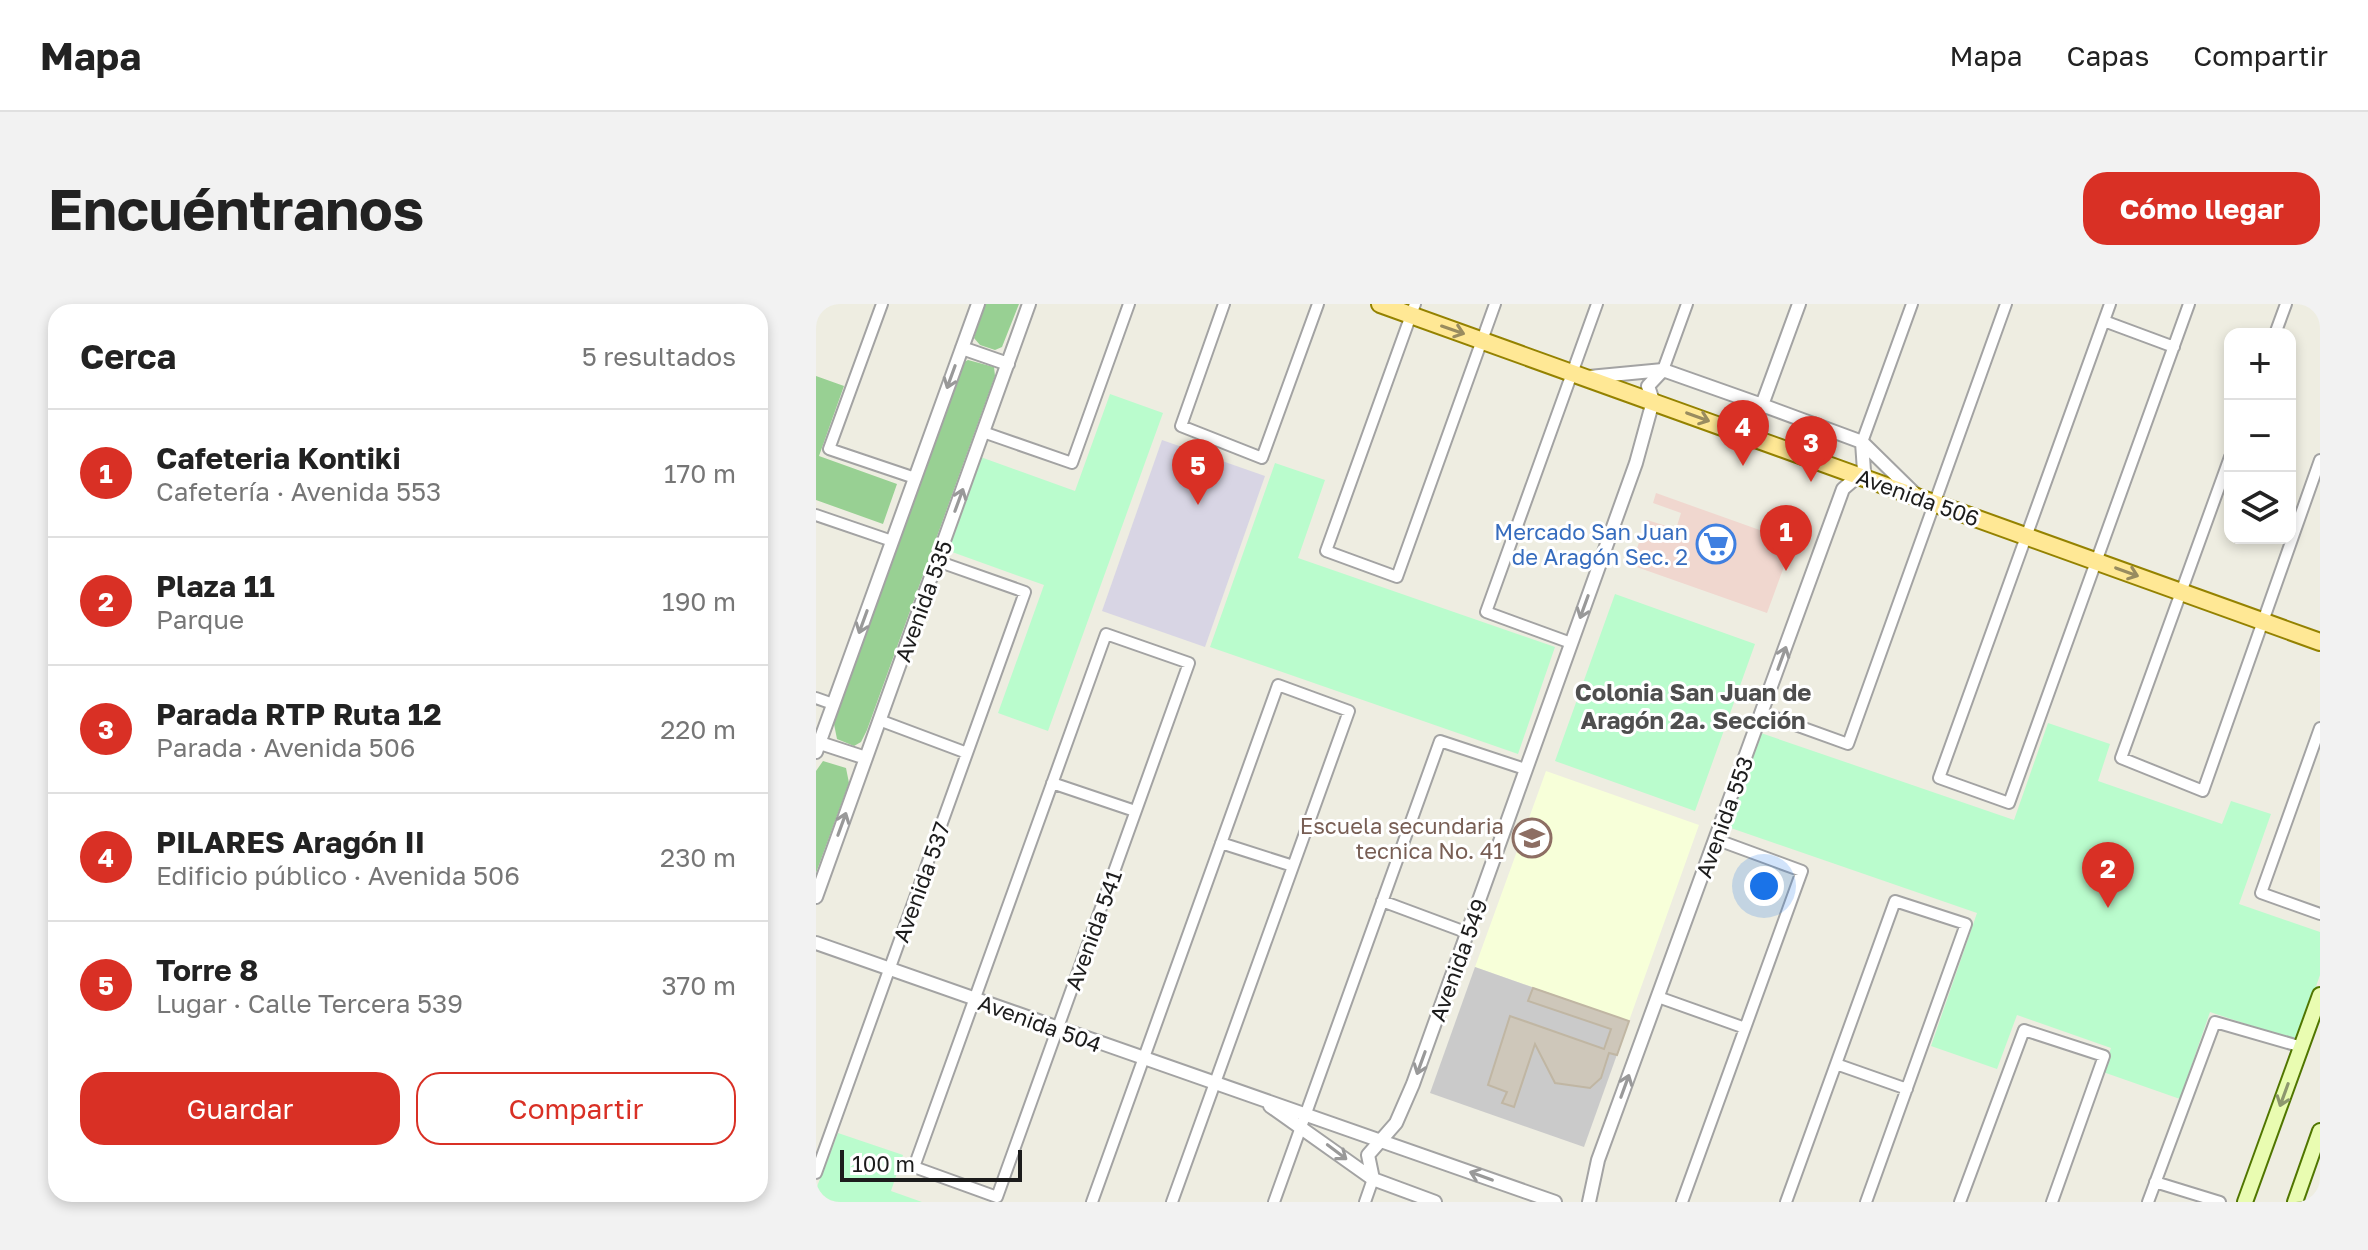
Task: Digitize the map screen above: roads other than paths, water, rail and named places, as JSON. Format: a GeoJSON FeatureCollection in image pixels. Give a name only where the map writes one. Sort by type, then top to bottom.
{"type":"FeatureCollection","features":[{"type":"Feature","properties":{"kind":"main road","name":"Avenida 506"},"geometry":{"type":"LineString","coordinates":[[1380,304],[1413,310],[1482,340],[2320,642]]}},
{"type":"Feature","properties":{"kind":"main road"},"geometry":{"type":"LineString","coordinates":[[2245,1202],[2320,995]]}},
{"type":"Feature","properties":{"kind":"main road"},"geometry":{"type":"LineString","coordinates":[[2295,1202],[2320,1131]]}},
{"type":"Feature","properties":{"kind":"street"},"geometry":{"type":"LineString","coordinates":[[882,304],[829,449],[915,478]]}},
{"type":"Feature","properties":{"kind":"street"},"geometry":{"type":"LineString","coordinates":[[866,758],[818,748],[978,304]]}},
{"type":"Feature","properties":{"kind":"street","name":"Avenida 535"},"geometry":{"type":"LineString","coordinates":[[816,897],[1029,304]]}},
{"type":"Feature","properties":{"kind":"street"},"geometry":{"type":"LineString","coordinates":[[983,432],[1072,463],[1129,304]]}},
{"type":"Feature","properties":{"kind":"street"},"geometry":{"type":"LineString","coordinates":[[1224,304],[1181,426],[1262,458],[1318,304]]}},
{"type":"Feature","properties":{"kind":"street"},"geometry":{"type":"LineString","coordinates":[[1413,310],[1326,551],[1397,577],[1495,304]]}},
{"type":"Feature","properties":{"kind":"street"},"geometry":{"type":"LineString","coordinates":[[1571,643],[1486,612],[1581,375],[1597,304]]}},
{"type":"Feature","properties":{"kind":"street"},"geometry":{"type":"LineString","coordinates":[[1663,370],[1687,304]]}},
{"type":"Feature","properties":{"kind":"street"},"geometry":{"type":"LineString","coordinates":[[1762,405],[1799,304]]}},
{"type":"Feature","properties":{"kind":"street"},"geometry":{"type":"LineString","coordinates":[[1861,475],[1865,464],[1862,442],[1912,304]]}},
{"type":"Feature","properties":{"kind":"street"},"geometry":{"type":"LineString","coordinates":[[1762,713],[1848,744],[1927,500],[2006,304]]}},
{"type":"Feature","properties":{"kind":"street"},"geometry":{"type":"LineString","coordinates":[[2110,304],[1939,778],[2009,803],[2189,304]]}},
{"type":"Feature","properties":{"kind":"street"},"geometry":{"type":"LineString","coordinates":[[2277,328],[2286,304]]}},
{"type":"Feature","properties":{"kind":"street"},"geometry":{"type":"LineString","coordinates":[[2104,321],[2174,347]]}},
{"type":"Feature","properties":{"kind":"street"},"geometry":{"type":"LineString","coordinates":[[962,348],[1008,364]]}},
{"type":"Feature","properties":{"kind":"street"},"geometry":{"type":"LineString","coordinates":[[1581,375],[1663,370],[1762,405],[1862,442],[1927,500]]}},
{"type":"Feature","properties":{"kind":"street","name":"Avenida 549"},"geometry":{"type":"LineString","coordinates":[[1380,1140],[1399,1118],[1468,933],[1636,463],[1653,401],[1648,386],[1663,370]]}},
{"type":"Feature","properties":{"kind":"street"},"geometry":{"type":"LineString","coordinates":[[2225,472],[2121,758],[2203,791],[2320,460]]}},
{"type":"Feature","properties":{"kind":"street","name":"Avenida 553"},"geometry":{"type":"LineString","coordinates":[[1589,1202],[1598,1160],[1843,489],[1861,475]]}},
{"type":"Feature","properties":{"kind":"street"},"geometry":{"type":"LineString","coordinates":[[816,515],[892,541]]}},
{"type":"Feature","properties":{"kind":"street","name":"Avenida 537"},"geometry":{"type":"LineString","coordinates":[[816,1173],[1025,592],[937,561]]}},
{"type":"Feature","properties":{"kind":"street","name":"Avenida 541"},"geometry":{"type":"LineString","coordinates":[[975,999],[914,1167],[997,1197],[1189,663],[1106,634],[1052,783]]}},
{"type":"Feature","properties":{"kind":"street"},"geometry":{"type":"LineString","coordinates":[[1092,1202],[1278,685],[1349,711],[1172,1202]]}},
{"type":"Feature","properties":{"kind":"street"},"geometry":{"type":"LineString","coordinates":[[816,698],[833,704]]}},
{"type":"Feature","properties":{"kind":"street"},"geometry":{"type":"LineString","coordinates":[[879,720],[967,753]]}},
{"type":"Feature","properties":{"kind":"street"},"geometry":{"type":"LineString","coordinates":[[2320,728],[2261,893],[2320,914]]}},
{"type":"Feature","properties":{"kind":"street"},"geometry":{"type":"LineString","coordinates":[[1274,1202],[1440,741],[1525,769]]}},
{"type":"Feature","properties":{"kind":"street"},"geometry":{"type":"LineString","coordinates":[[975,999],[1052,783],[1135,811]]}},
{"type":"Feature","properties":{"kind":"street"},"geometry":{"type":"LineString","coordinates":[[1682,1202],[1802,871],[1715,839]]}},
{"type":"Feature","properties":{"kind":"street"},"geometry":{"type":"LineString","coordinates":[[1221,843],[1293,866]]}},
{"type":"Feature","properties":{"kind":"street"},"geometry":{"type":"LineString","coordinates":[[1382,901],[1468,933]]}},
{"type":"Feature","properties":{"kind":"street"},"geometry":{"type":"LineString","coordinates":[[1786,1202],[1895,901],[1966,924],[1866,1202]]}},
{"type":"Feature","properties":{"kind":"street","name":"Avenida 504"},"geometry":{"type":"LineString","coordinates":[[816,943],[1214,1085],[1306,1112],[1555,1202]]}},
{"type":"Feature","properties":{"kind":"street"},"geometry":{"type":"LineString","coordinates":[[1658,997],[1745,1028]]}},
{"type":"Feature","properties":{"kind":"street"},"geometry":{"type":"LineString","coordinates":[[2148,1202],[2215,1022],[2302,1047]]}},
{"type":"Feature","properties":{"kind":"street"},"geometry":{"type":"LineString","coordinates":[[1960,1202],[2024,1030],[2104,1056],[2052,1202]]}},
{"type":"Feature","properties":{"kind":"street"},"geometry":{"type":"LineString","coordinates":[[1836,1064],[1907,1089]]}},
{"type":"Feature","properties":{"kind":"street","name":"Avenida 504"},"geometry":{"type":"LineString","coordinates":[[1265,1102],[1373,1179],[1435,1202]]}},
{"type":"Feature","properties":{"kind":"street"},"geometry":{"type":"LineString","coordinates":[[1365,1202],[1373,1179],[1368,1155],[1380,1140]]}},
{"type":"Feature","properties":{"kind":"street"},"geometry":{"type":"LineString","coordinates":[[2155,1182],[2220,1202]]}},
{"type":"Feature","properties":{"kind":"place","name":"PILARES Aragón II"},"geometry":{"type":"Point","coordinates":[1743,466]}},
{"type":"Feature","properties":{"kind":"place","name":"Parada RTP Ruta 12"},"geometry":{"type":"Point","coordinates":[1811,482]}},
{"type":"Feature","properties":{"kind":"place","name":"Torre 8"},"geometry":{"type":"Point","coordinates":[1198,505]}},
{"type":"Feature","properties":{"kind":"place","name":"Mercado San Juan de Aragón Sec. 2"},"geometry":{"type":"Point","coordinates":[1716,544]}},
{"type":"Feature","properties":{"kind":"place","name":"Cafeteria Kontiki"},"geometry":{"type":"Point","coordinates":[1786,571]}},
{"type":"Feature","properties":{"kind":"place","name":"Escuela secundaria tecnica No. 41"},"geometry":{"type":"Point","coordinates":[1532,838]}},
{"type":"Feature","properties":{"kind":"place","name":"Plaza 11"},"geometry":{"type":"Point","coordinates":[2108,908]}},
{"type":"Feature","properties":{"kind":"district","name":"Colonia San Juan de Aragón 2a. Sección"},"geometry":{"type":"Point","coordinates":[1693,705]}}]}
